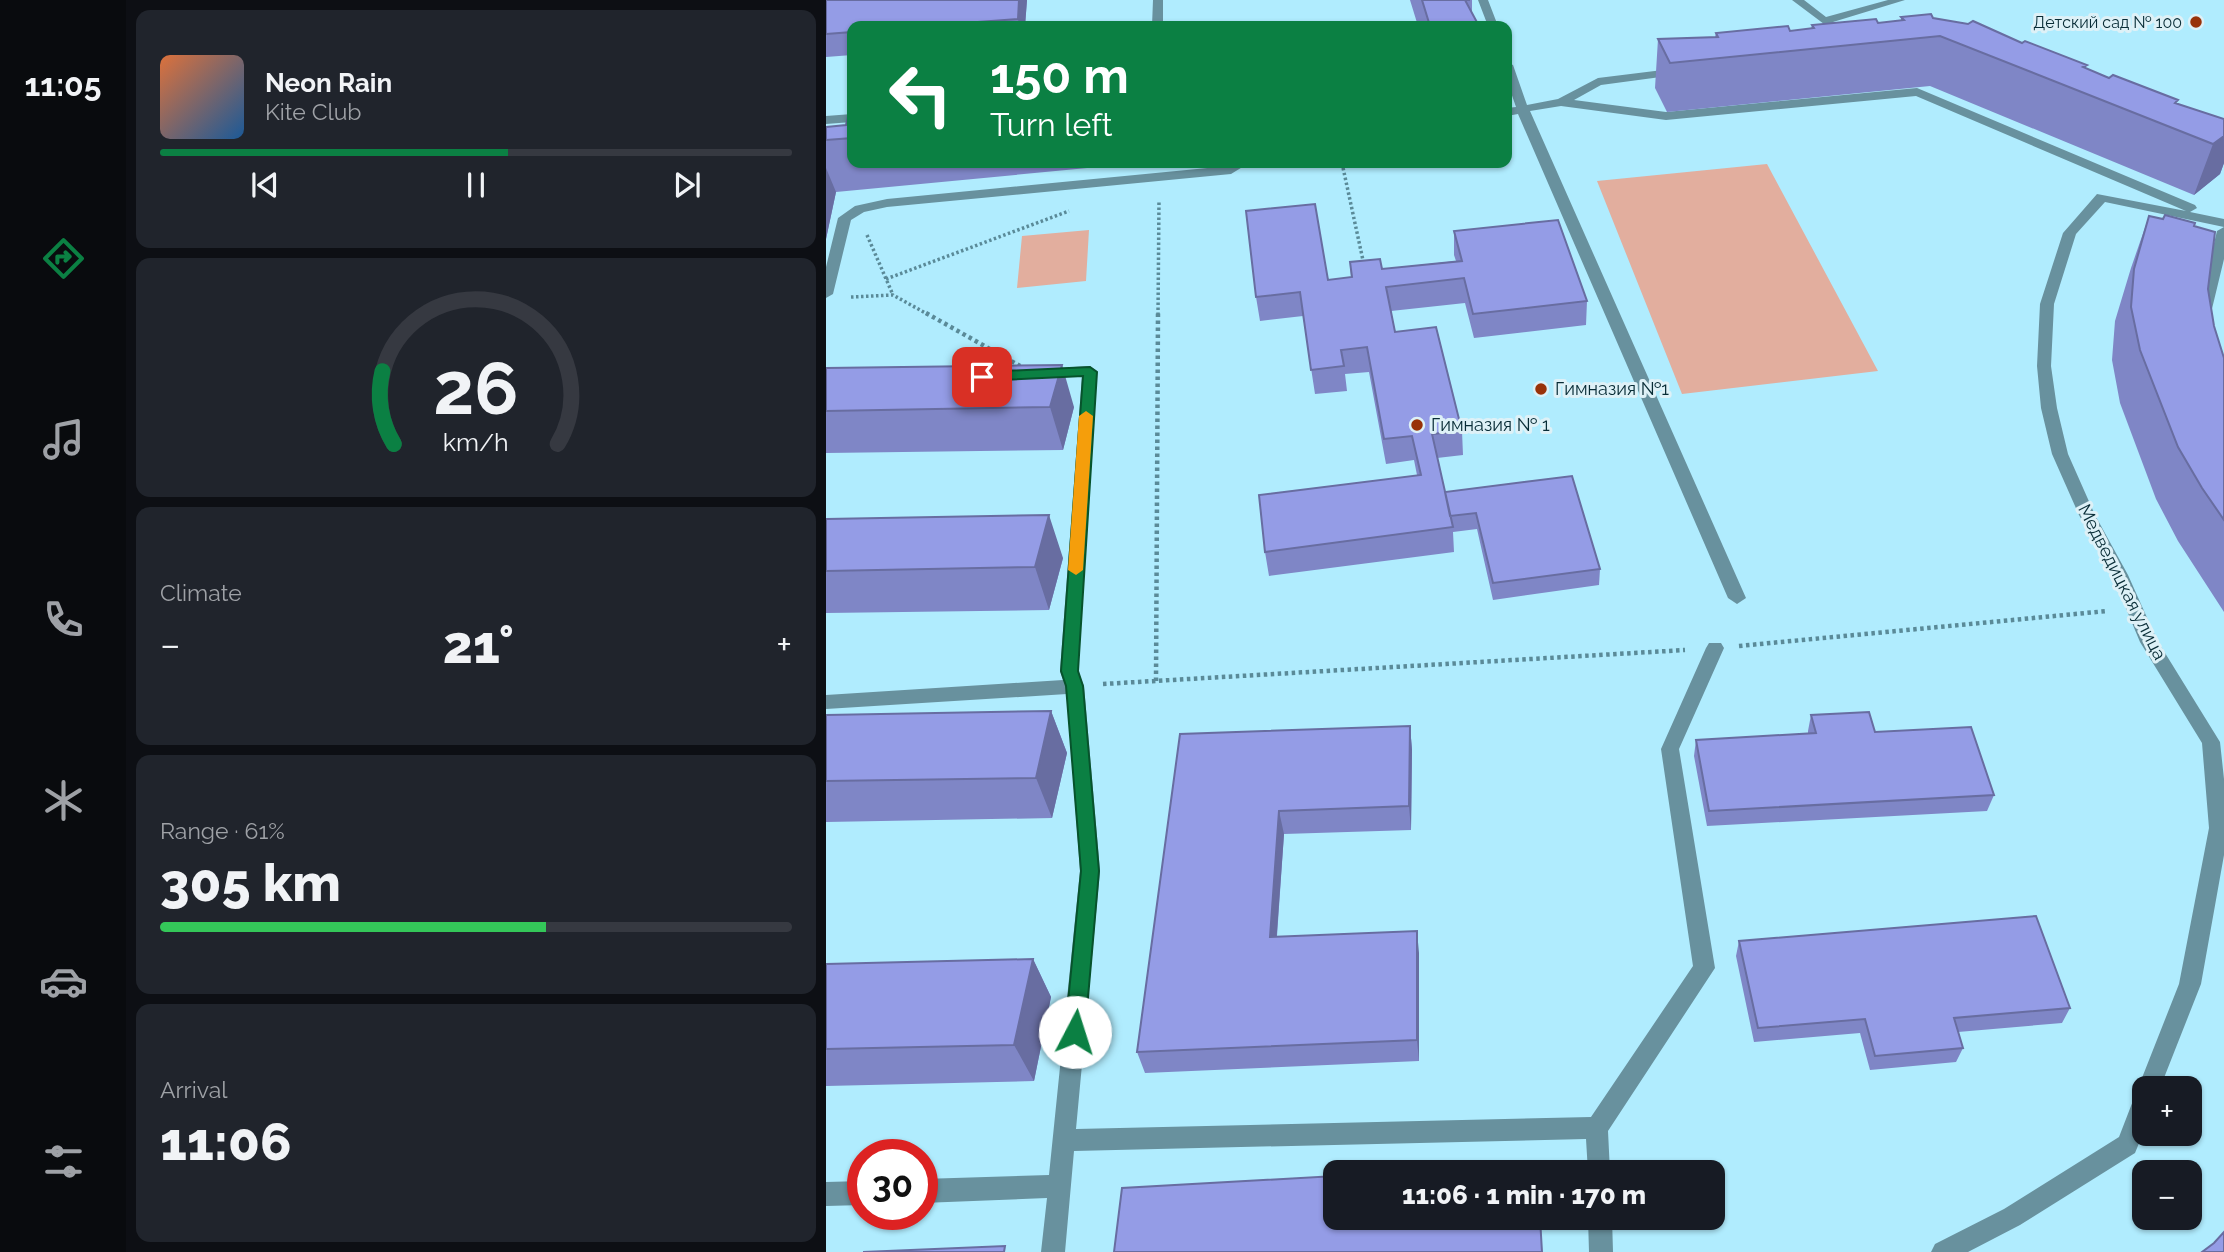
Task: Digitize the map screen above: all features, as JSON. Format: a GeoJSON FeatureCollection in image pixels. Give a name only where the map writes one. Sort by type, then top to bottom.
{"type":"FeatureCollection","features":[{"type":"Feature","properties":{"kind":"street"},"geometry":{"type":"LineString","coordinates":[[1158,0],[1158,21]]}},
{"type":"Feature","properties":{"kind":"street"},"geometry":{"type":"LineString","coordinates":[[1483,0],[1491,21]]}},
{"type":"Feature","properties":{"kind":"street"},"geometry":{"type":"LineString","coordinates":[[1797,0],[1854,44]]}},
{"type":"Feature","properties":{"kind":"street"},"geometry":{"type":"LineString","coordinates":[[1823,21],[1900,0]]}},
{"type":"Feature","properties":{"kind":"street"},"geometry":{"type":"LineString","coordinates":[[1561,102],[1598,82],[1686,71]]}},
{"type":"Feature","properties":{"kind":"street"},"geometry":{"type":"LineString","coordinates":[[1512,79],[1522,108],[1737,598]]}},
{"type":"Feature","properties":{"kind":"street"},"geometry":{"type":"LineString","coordinates":[[1512,111],[1561,102],[1667,116],[1917,92],[2224,223]]}},
{"type":"Feature","properties":{"kind":"street"},"geometry":{"type":"LineString","coordinates":[[826,120],[847,118]]}},
{"type":"Feature","properties":{"kind":"street"},"geometry":{"type":"LineString","coordinates":[[833,296],[845,218],[857,211],[887,203],[1234,168]]}},
{"type":"Feature","properties":{"kind":"street","name":"Медведицкая улица"},"geometry":{"type":"LineString","coordinates":[[2154,1076],[2190,984],[2219,828],[2211,742],[2149,642],[2060,454],[2044,366],[2047,304],[2070,233],[2102,197],[2224,223]]}},
{"type":"Feature","properties":{"kind":"street"},"geometry":{"type":"LineString","coordinates":[[2202,339],[2201,326],[2224,231]]}},
{"type":"Feature","properties":{"kind":"street"},"geometry":{"type":"LineString","coordinates":[[1027,374],[1090,372],[1069,671],[1075,686],[1090,871],[1053,1252]]}},
{"type":"Feature","properties":{"kind":"street"},"geometry":{"type":"LineString","coordinates":[[1598,1160],[1597,1128],[1704,968],[1670,749],[1715,648]]}},
{"type":"Feature","properties":{"kind":"street"},"geometry":{"type":"LineString","coordinates":[[826,702],[1075,686]]}},
{"type":"Feature","properties":{"kind":"street"},"geometry":{"type":"LineString","coordinates":[[1065,1140],[1597,1128]]}},
{"type":"Feature","properties":{"kind":"street"},"geometry":{"type":"LineString","coordinates":[[1943,1252],[2012,1217],[2127,1145],[2132,1132]]}},
{"type":"Feature","properties":{"kind":"street"},"geometry":{"type":"LineString","coordinates":[[938,1190],[1060,1186]]}},
{"type":"Feature","properties":{"kind":"street"},"geometry":{"type":"LineString","coordinates":[[826,1194],[847,1193]]}},
{"type":"Feature","properties":{"kind":"street"},"geometry":{"type":"LineString","coordinates":[[1600,1230],[1601,1252]]}},
{"type":"Feature","properties":{"kind":"path"},"geometry":{"type":"LineString","coordinates":[[1343,168],[1365,271]]}},
{"type":"Feature","properties":{"kind":"path"},"geometry":{"type":"LineString","coordinates":[[1156,681],[1159,175]]}},
{"type":"Feature","properties":{"kind":"path"},"geometry":{"type":"LineString","coordinates":[[857,211],[893,295]]}},
{"type":"Feature","properties":{"kind":"path"},"geometry":{"type":"LineString","coordinates":[[886,279],[1071,211]]}},
{"type":"Feature","properties":{"kind":"path"},"geometry":{"type":"LineString","coordinates":[[833,296],[893,295],[1027,374]]}},
{"type":"Feature","properties":{"kind":"path"},"geometry":{"type":"LineString","coordinates":[[1075,686],[1715,648],[2134,608]]}},
{"type":"Feature","properties":{"kind":"shaded area"},"geometry":{"type":"Polygon","coordinates":[[[1767,164],[1878,371],[1682,394],[1597,181],[1767,164]]]}},
{"type":"Feature","properties":{"kind":"shaded area"},"geometry":{"type":"Polygon","coordinates":[[[1089,230],[1086,281],[1017,288],[1022,236],[1089,230]]]}},
{"type":"Feature","properties":{"kind":"building"},"geometry":{"type":"Polygon","coordinates":[[[826,0],[1019,0],[1018,19],[847,21],[847,32],[826,34],[826,0]]]}},
{"type":"Feature","properties":{"kind":"building"},"geometry":{"type":"Polygon","coordinates":[[[1422,0],[1465,0],[1476,21],[1428,21],[1422,0]]]}},
{"type":"Feature","properties":{"kind":"building"},"geometry":{"type":"Polygon","coordinates":[[[1931,14],[1933,18],[1968,24],[1973,21],[2022,43],[2025,41],[2087,65],[2083,67],[2109,78],[2113,75],[2178,100],[2175,103],[2224,119],[2224,136],[2213,144],[1940,36],[1670,63],[1658,39],[1718,37],[1716,33],[1788,26],[1790,31],[1814,28],[1812,25],[1876,19],[1878,23],[1931,14]]]}},
{"type":"Feature","properties":{"kind":"building"},"geometry":{"type":"Polygon","coordinates":[[[847,121],[847,138],[826,140],[826,127],[846,125],[847,121]]]}},
{"type":"Feature","properties":{"kind":"building","name":"Гимназия № 1"},"geometry":{"type":"Polygon","coordinates":[[[1315,204],[1328,280],[1352,277],[1350,262],[1380,259],[1382,269],[1462,261],[1454,231],[1558,220],[1587,301],[1473,314],[1464,278],[1386,287],[1395,332],[1436,327],[1462,431],[1432,434],[1453,527],[1265,552],[1259,495],[1421,475],[1412,436],[1384,439],[1367,347],[1341,350],[1344,366],[1311,370],[1300,292],[1256,297],[1246,211],[1315,204]]]}},
{"type":"Feature","properties":{"kind":"building"},"geometry":{"type":"Polygon","coordinates":[[[2165,215],[2215,232],[2208,289],[2214,326],[2224,358],[2224,520],[2178,447],[2140,350],[2131,307],[2134,269],[2149,216],[2163,219],[2165,215]]]}},
{"type":"Feature","properties":{"kind":"building"},"geometry":{"type":"Polygon","coordinates":[[[1062,365],[1050,407],[826,411],[826,368],[1062,365]]]}},
{"type":"Feature","properties":{"kind":"building"},"geometry":{"type":"Polygon","coordinates":[[[1572,476],[1600,569],[1493,583],[1476,513],[1450,516],[1445,492],[1572,476]]]}},
{"type":"Feature","properties":{"kind":"building"},"geometry":{"type":"Polygon","coordinates":[[[1049,515],[1035,567],[826,571],[826,519],[1049,515]]]}},
{"type":"Feature","properties":{"kind":"building"},"geometry":{"type":"Polygon","coordinates":[[[1051,711],[1036,778],[826,781],[826,715],[1051,711]]]}},
{"type":"Feature","properties":{"kind":"building"},"geometry":{"type":"Polygon","coordinates":[[[1869,712],[1875,732],[1971,727],[1994,795],[1709,811],[1696,740],[1816,733],[1811,715],[1869,712]]]}},
{"type":"Feature","properties":{"kind":"building"},"geometry":{"type":"Polygon","coordinates":[[[1410,726],[1409,806],[1279,811],[1270,937],[1417,931],[1417,1040],[1137,1052],[1180,734],[1410,726]]]}},
{"type":"Feature","properties":{"kind":"building"},"geometry":{"type":"Polygon","coordinates":[[[2036,916],[2070,1008],[1954,1018],[1963,1048],[1875,1056],[1865,1019],[1758,1028],[1739,941],[2036,916]]]}},
{"type":"Feature","properties":{"kind":"building"},"geometry":{"type":"Polygon","coordinates":[[[1033,959],[1014,1045],[826,1049],[826,964],[1033,959]]]}},
{"type":"Feature","properties":{"kind":"building"},"geometry":{"type":"Polygon","coordinates":[[[1323,1177],[1323,1230],[1541,1230],[1542,1252],[1114,1252],[1122,1188],[1323,1177]]]}},
{"type":"Feature","properties":{"kind":"building"},"geometry":{"type":"Polygon","coordinates":[[[2224,1232],[2224,1252],[2202,1252],[2214,1243],[2224,1232]]]}},
{"type":"Feature","properties":{"kind":"building"},"geometry":{"type":"Polygon","coordinates":[[[1005,1246],[1004,1252],[863,1252],[1005,1246]]]}},
{"type":"Feature","properties":{"kind":"slow traffic"},"geometry":{"type":"LineString","coordinates":[[1076,570],[1086,416]]}},
{"type":"Feature","properties":{"kind":"place","name":"Детский сад № 100"},"geometry":{"type":"Point","coordinates":[2196,22]}},
{"type":"Feature","properties":{"kind":"place","name":"Гимназия №1"},"geometry":{"type":"Point","coordinates":[1541,389]}},
{"type":"Feature","properties":{"kind":"place","name":"Гимназия № 1"},"geometry":{"type":"Point","coordinates":[1417,425]}},
{"type":"Feature","properties":{"kind":"route"},"geometry":{"type":"LineString","coordinates":[[982,377],[1090,372],[1069,671],[1075,686],[1085,783],[1090,871],[1075,1032]]}}]}
